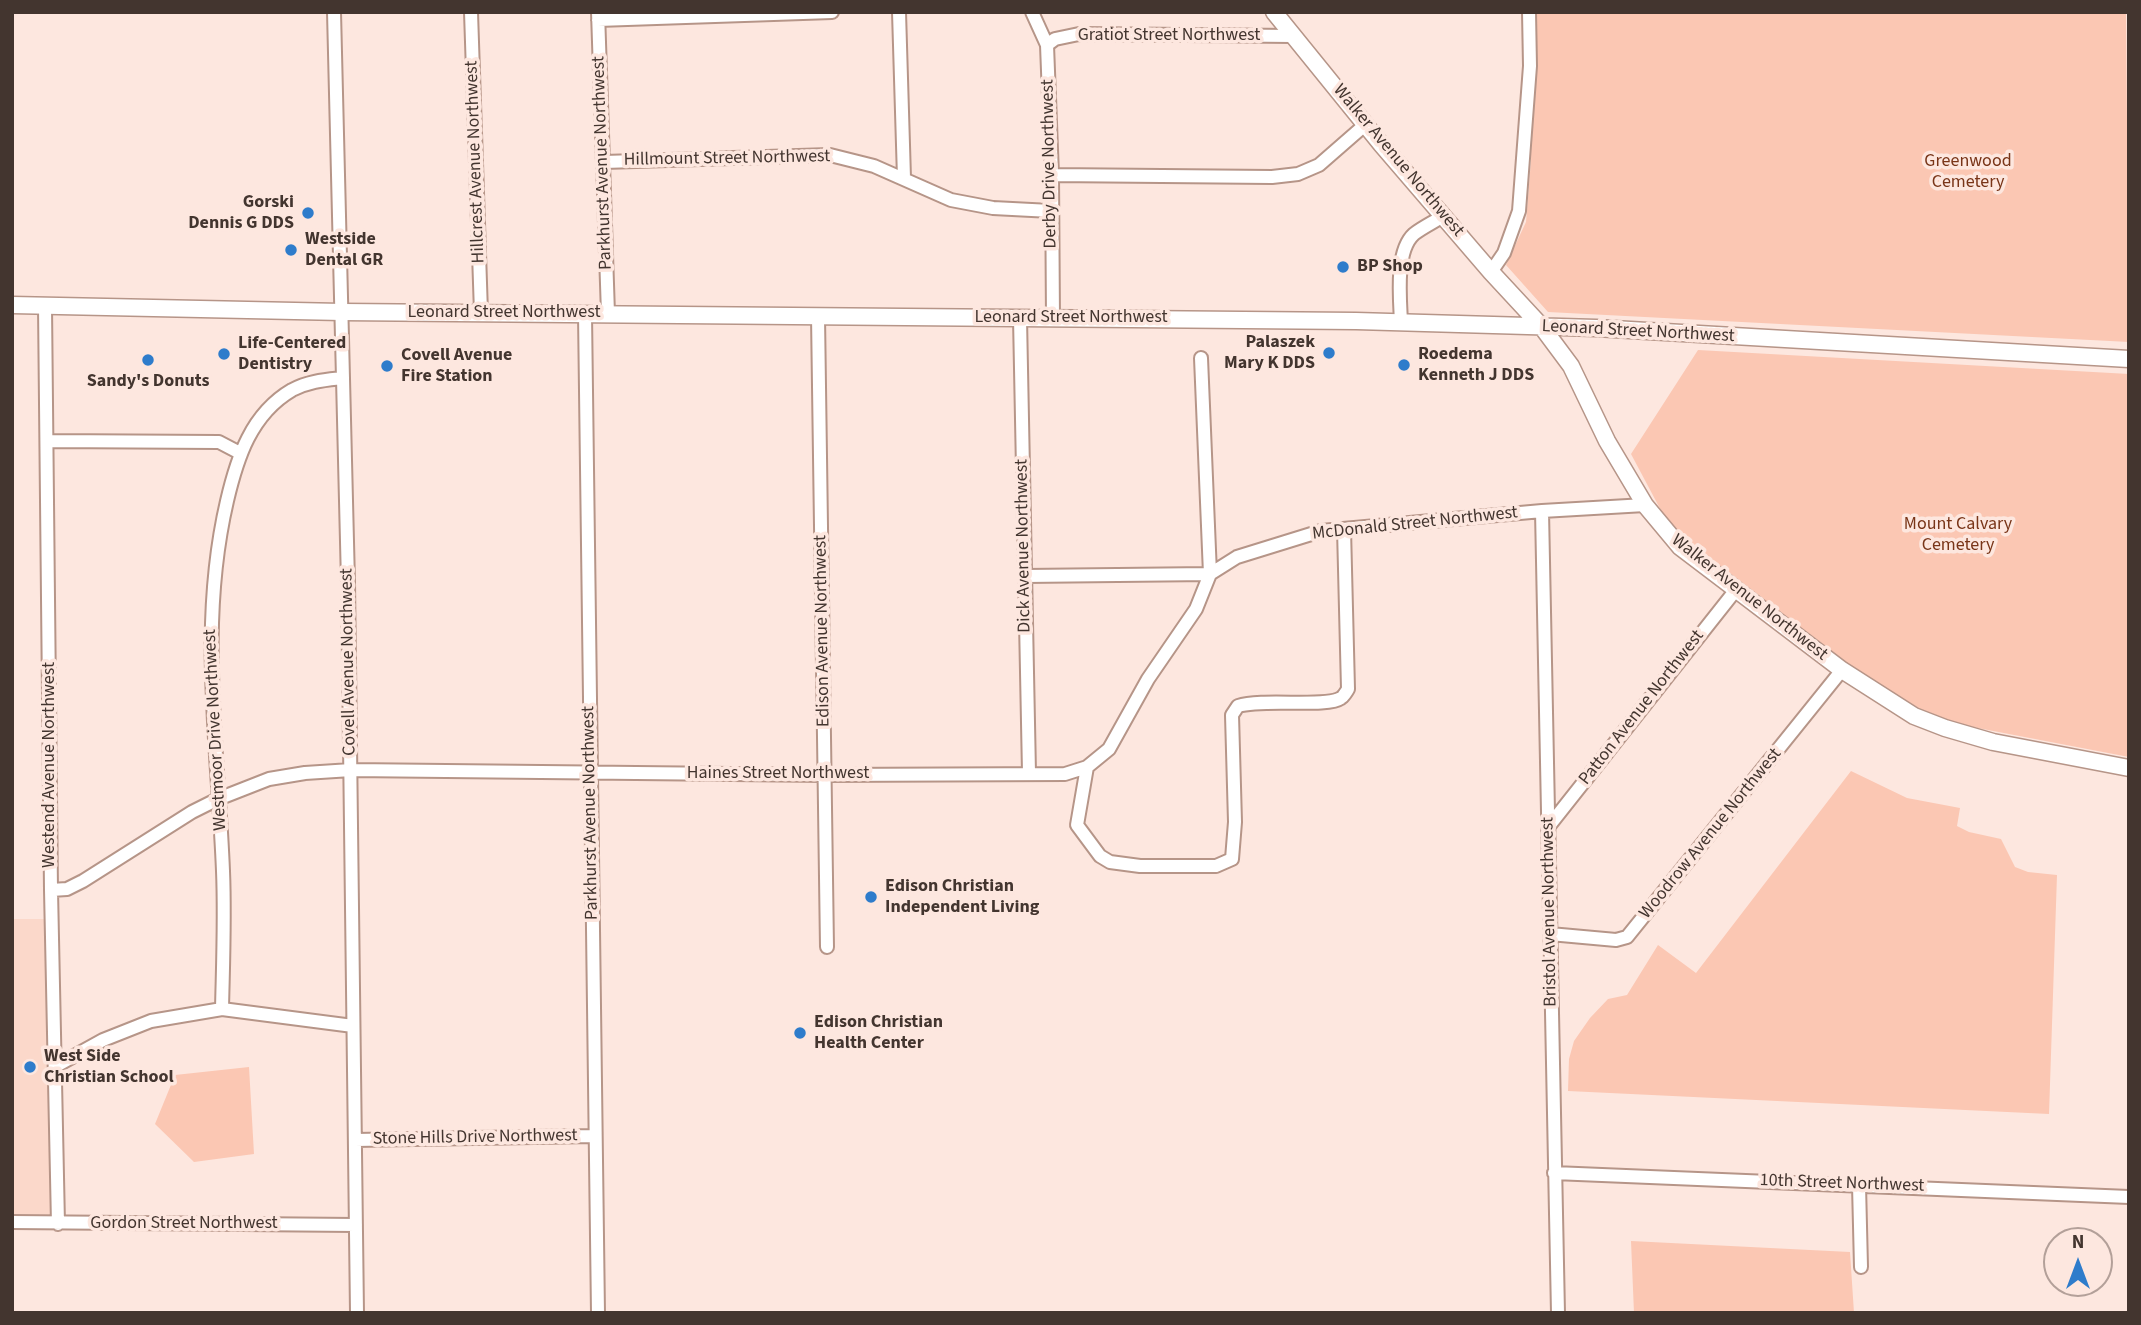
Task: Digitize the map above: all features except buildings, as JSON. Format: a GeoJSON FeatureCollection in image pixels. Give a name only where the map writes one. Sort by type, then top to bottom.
{"type":"FeatureCollection","features":[{"type":"Feature","properties":{"kind":"main road","name":"Walker Avenue Northwest"},"geometry":{"type":"LineString","coordinates":[[1273,12],[1381,144],[1542,327],[1572,366],[1607,441],[1646,505],[1680,547],[1842,670],[1914,716],[1937,726],[1993,742],[2129,768]]}},
{"type":"Feature","properties":{"kind":"main road","name":"Leonard Street Northwest"},"geometry":{"type":"LineString","coordinates":[[12,305],[342,312],[1401,322],[1542,327],[2129,359]]}},
{"type":"Feature","properties":{"kind":"street","name":"Covell Avenue Northwest"},"geometry":{"type":"LineString","coordinates":[[334,12],[351,769],[357,1313]]}},
{"type":"Feature","properties":{"kind":"street","name":"Hillcrest Avenue Northwest"},"geometry":{"type":"LineString","coordinates":[[471,12],[481,313]]}},
{"type":"Feature","properties":{"kind":"street"},"geometry":{"type":"LineString","coordinates":[[598,16],[832,12]]}},
{"type":"Feature","properties":{"kind":"street"},"geometry":{"type":"LineString","coordinates":[[899,12],[904,178]]}},
{"type":"Feature","properties":{"kind":"street","name":"Derby Drive Northwest"},"geometry":{"type":"LineString","coordinates":[[1031,12],[1047,45],[1052,176],[1053,319]]}},
{"type":"Feature","properties":{"kind":"street"},"geometry":{"type":"LineString","coordinates":[[1491,272],[1504,253],[1519,211],[1530,66],[1530,12]]}},
{"type":"Feature","properties":{"kind":"street","name":"Parkhurst Avenue Northwest"},"geometry":{"type":"LineString","coordinates":[[598,16],[608,314]]}},
{"type":"Feature","properties":{"kind":"street","name":"Gratiot Street Northwest"},"geometry":{"type":"LineString","coordinates":[[1047,45],[1055,39],[1079,34],[1293,36]]}},
{"type":"Feature","properties":{"kind":"street"},"geometry":{"type":"LineString","coordinates":[[1052,176],[1272,177],[1298,174],[1319,165],[1366,124]]}},
{"type":"Feature","properties":{"kind":"street","name":"Hillmount Street Northwest"},"geometry":{"type":"LineString","coordinates":[[604,162],[830,155],[874,166],[951,200],[993,208],[1051,211]]}},
{"type":"Feature","properties":{"kind":"street"},"geometry":{"type":"LineString","coordinates":[[1401,322],[1400,281],[1405,246],[1414,235],[1443,216]]}},
{"type":"Feature","properties":{"kind":"street","name":"Westend Avenue Northwest"},"geometry":{"type":"LineString","coordinates":[[45,306],[51,890],[58,1224]]}},
{"type":"Feature","properties":{"kind":"street","name":"Parkhurst Avenue Northwest"},"geometry":{"type":"LineString","coordinates":[[585,314],[598,1313]]}},
{"type":"Feature","properties":{"kind":"street","name":"Edison Avenue Northwest"},"geometry":{"type":"LineString","coordinates":[[818,316],[827,947]]}},
{"type":"Feature","properties":{"kind":"street","name":"Dick Avenue Northwest"},"geometry":{"type":"LineString","coordinates":[[1020,318],[1028,773]]}},
{"type":"Feature","properties":{"kind":"street"},"geometry":{"type":"LineString","coordinates":[[1201,358],[1210,574],[1196,609],[1148,679],[1109,749],[1087,767],[1077,825],[1100,856],[1110,862],[1140,866],[1216,866],[1232,859],[1235,822],[1232,715],[1238,706],[1249,702],[1270,701],[1332,702],[1342,698],[1348,690],[1344,529]]}},
{"type":"Feature","properties":{"kind":"street","name":"Westmoor Drive Northwest"},"geometry":{"type":"LineString","coordinates":[[222,1009],[223,871],[210,633],[220,531],[240,453],[252,429],[290,391],[318,380],[343,378]]}},
{"type":"Feature","properties":{"kind":"street"},"geometry":{"type":"LineString","coordinates":[[47,440],[219,442],[240,453]]}},
{"type":"Feature","properties":{"kind":"street","name":"McDonald Street Northwest"},"geometry":{"type":"LineString","coordinates":[[1210,574],[1237,557],[1321,531],[1542,511],[1646,505]]}},
{"type":"Feature","properties":{"kind":"street","name":"Bristol Avenue Northwest"},"geometry":{"type":"LineString","coordinates":[[1542,511],[1558,1313]]}},
{"type":"Feature","properties":{"kind":"street"},"geometry":{"type":"LineString","coordinates":[[1025,576],[1210,574]]}},
{"type":"Feature","properties":{"kind":"street","name":"Patton Avenue Northwest"},"geometry":{"type":"LineString","coordinates":[[1549,826],[1735,591]]}},
{"type":"Feature","properties":{"kind":"street","name":"Woodrow Avenue Northwest"},"geometry":{"type":"LineString","coordinates":[[1550,934],[1616,940],[1627,937],[1842,670]]}},
{"type":"Feature","properties":{"kind":"street","name":"Haines Street Northwest"},"geometry":{"type":"LineString","coordinates":[[51,890],[67,889],[83,881],[192,812],[218,799],[269,779],[305,773],[351,769],[826,775],[1065,774],[1087,767]]}},
{"type":"Feature","properties":{"kind":"street"},"geometry":{"type":"LineString","coordinates":[[55,1066],[103,1040],[150,1021],[222,1009],[353,1026]]}},
{"type":"Feature","properties":{"kind":"street","name":"Stone Hills Drive Northwest"},"geometry":{"type":"LineString","coordinates":[[355,1140],[594,1136]]}},
{"type":"Feature","properties":{"kind":"street","name":"10th Street Northwest"},"geometry":{"type":"LineString","coordinates":[[1554,1173],[2129,1197]]}},
{"type":"Feature","properties":{"kind":"street"},"geometry":{"type":"LineString","coordinates":[[1859,1185],[1861,1267]]}},
{"type":"Feature","properties":{"kind":"street","name":"Gordon Street Northwest"},"geometry":{"type":"LineString","coordinates":[[12,1222],[356,1225]]}},
{"type":"Feature","properties":{"kind":"shaded area","name":"West Side Christian School"},"geometry":{"type":"Polygon","coordinates":[[[12,919],[46,919],[51,1218],[12,1215],[12,919]]]}},
{"type":"Feature","properties":{"kind":"green space","name":"Greenwood Cemetery"},"geometry":{"type":"Polygon","coordinates":[[[1529,12],[2126,12],[2129,342],[1548,312],[1506,265],[1526,222],[1531,160],[1529,12]]]}},
{"type":"Feature","properties":{"kind":"green space","name":"Mount Calvary Cemetery"},"geometry":{"type":"Polygon","coordinates":[[[1698,350],[2129,374],[2129,757],[1962,725],[1927,713],[1863,675],[1697,552],[1665,518],[1631,454],[1698,350]]]}},
{"type":"Feature","properties":{"kind":"green space"},"geometry":{"type":"Polygon","coordinates":[[[1851,771],[1907,798],[1960,808],[1957,826],[1969,832],[2001,839],[2015,867],[2028,872],[2057,875],[2049,1114],[1568,1091],[1569,1059],[1574,1041],[1590,1018],[1608,999],[1627,995],[1658,945],[1696,973],[1851,771]]]}},
{"type":"Feature","properties":{"kind":"green space"},"geometry":{"type":"Polygon","coordinates":[[[249,1067],[254,1154],[194,1162],[155,1124],[175,1075],[249,1067]]]}},
{"type":"Feature","properties":{"kind":"green space"},"geometry":{"type":"Polygon","coordinates":[[[1631,1241],[1850,1252],[1854,1313],[1634,1313],[1631,1241]]]}},
{"type":"Feature","properties":{"kind":"place","name":"Gorski Dennis G DDS"},"geometry":{"type":"Point","coordinates":[308,213]}},
{"type":"Feature","properties":{"kind":"place","name":"Westside Dental GR"},"geometry":{"type":"Point","coordinates":[291,250]}},
{"type":"Feature","properties":{"kind":"place","name":"BP Shop"},"geometry":{"type":"Point","coordinates":[1343,267]}},
{"type":"Feature","properties":{"kind":"place","name":"Palaszek Mary K DDS"},"geometry":{"type":"Point","coordinates":[1329,353]}},
{"type":"Feature","properties":{"kind":"place","name":"Life-Centered Dentistry"},"geometry":{"type":"Point","coordinates":[224,354]}},
{"type":"Feature","properties":{"kind":"place","name":"Sandy's Donuts"},"geometry":{"type":"Point","coordinates":[148,360]}},
{"type":"Feature","properties":{"kind":"place","name":"Roedema Kenneth J DDS"},"geometry":{"type":"Point","coordinates":[1404,365]}},
{"type":"Feature","properties":{"kind":"place","name":"Covell Avenue Fire Station"},"geometry":{"type":"Point","coordinates":[387,366]}},
{"type":"Feature","properties":{"kind":"place","name":"Edison Christian Independent Living"},"geometry":{"type":"Point","coordinates":[871,897]}},
{"type":"Feature","properties":{"kind":"place","name":"Edison Christian Health Center"},"geometry":{"type":"Point","coordinates":[800,1033]}},
{"type":"Feature","properties":{"kind":"place","name":"West Side Christian School"},"geometry":{"type":"Point","coordinates":[30,1067]}}]}
